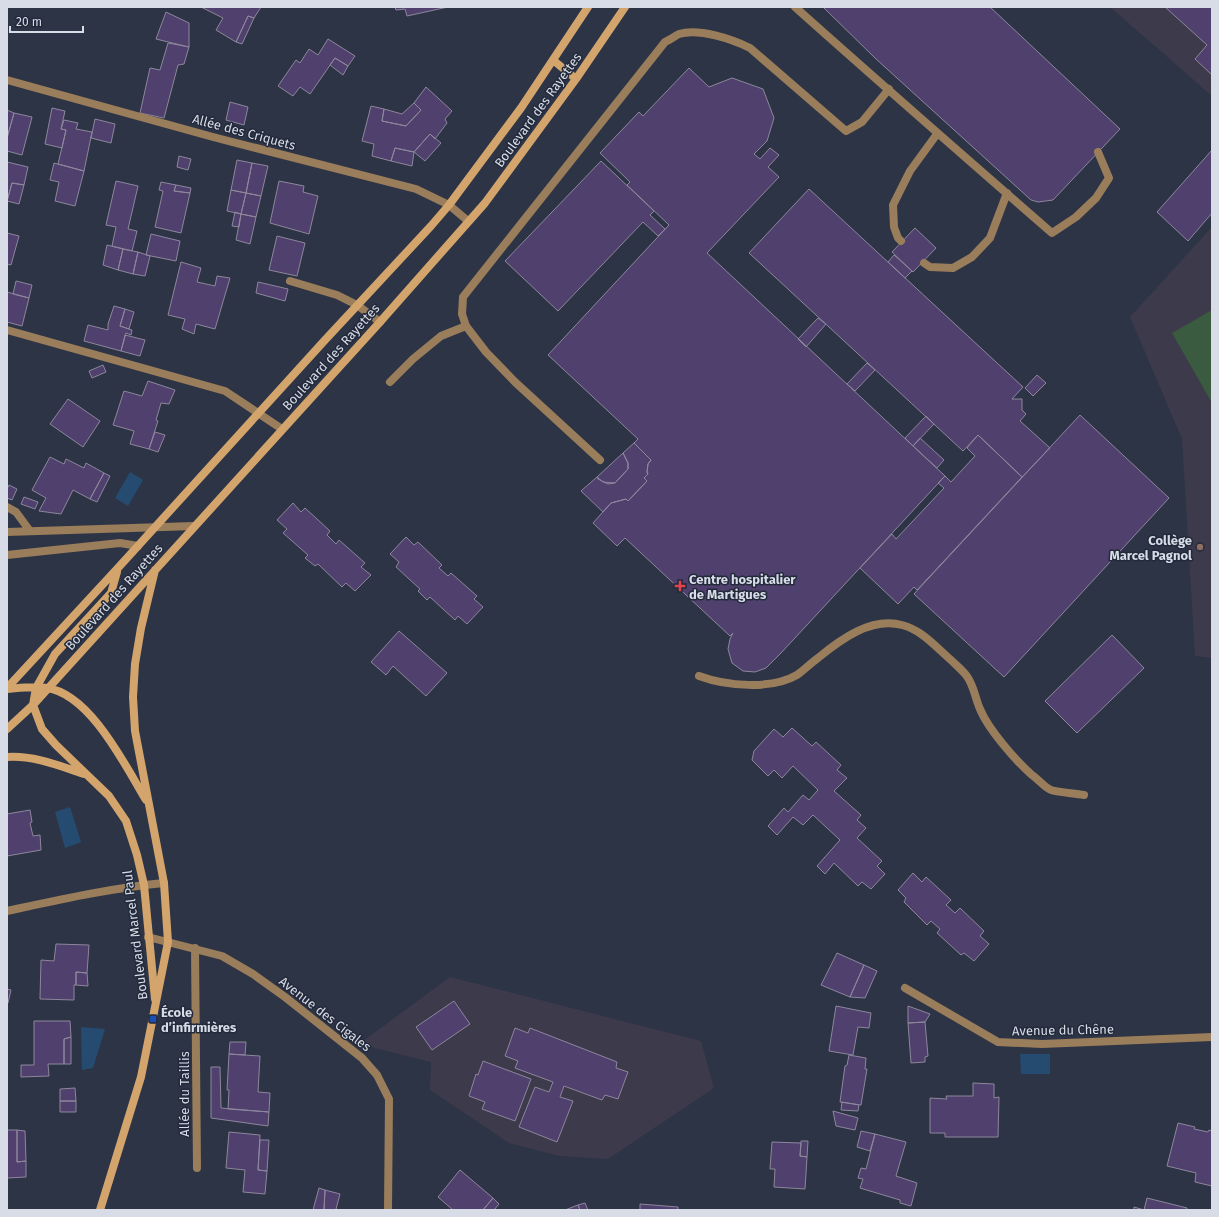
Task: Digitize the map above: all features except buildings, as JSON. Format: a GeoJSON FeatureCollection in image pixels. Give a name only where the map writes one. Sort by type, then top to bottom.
{"type":"FeatureCollection","features":[{"type":"Feature","properties":{"kind":"main road","name":"Boulevard des Rayettes"},"geometry":{"type":"LineString","coordinates":[[7,688],[155,528],[357,305],[432,226],[521,108],[588,7]]}},
{"type":"Feature","properties":{"kind":"main road","name":"Boulevard des Rayettes"},"geometry":{"type":"LineString","coordinates":[[7,729],[33,705],[380,322],[485,203],[576,79],[625,7]]}},
{"type":"Feature","properties":{"kind":"main road"},"geometry":{"type":"LineString","coordinates":[[553,60],[576,79]]}},
{"type":"Feature","properties":{"kind":"main road","name":"Boulevard des Rayettes"},"geometry":{"type":"LineString","coordinates":[[33,705],[36,688],[55,654],[111,593],[117,569]]}},
{"type":"Feature","properties":{"kind":"main road","name":"Boulevard Marcel Paul"},"geometry":{"type":"LineString","coordinates":[[100,1210],[141,1077],[168,942],[164,883],[135,731],[133,697],[135,664],[155,569]]}},
{"type":"Feature","properties":{"kind":"main road","name":"Boulevard Marcel Paul"},"geometry":{"type":"LineString","coordinates":[[7,688],[48,688],[66,694],[81,705],[105,733],[148,804]]}},
{"type":"Feature","properties":{"kind":"main road","name":"Boulevard Marcel Paul"},"geometry":{"type":"LineString","coordinates":[[33,705],[42,729],[56,745],[109,796],[126,821],[137,855],[144,885],[156,1007]]}},
{"type":"Feature","properties":{"kind":"main road"},"geometry":{"type":"LineString","coordinates":[[7,757],[35,760],[56,765],[87,776]]}},
{"type":"Feature","properties":{"kind":"street"},"geometry":{"type":"LineString","coordinates":[[795,7],[889,89],[937,134],[1052,233],[1076,217],[1096,198],[1108,178],[1098,152]]}},
{"type":"Feature","properties":{"kind":"street"},"geometry":{"type":"LineString","coordinates":[[600,460],[515,382],[486,352],[466,326],[462,314],[463,297],[665,42],[679,34],[695,33],[735,40],[750,48],[846,130],[862,122],[889,89]]}},
{"type":"Feature","properties":{"kind":"street","name":"Allée des Criquets"},"geometry":{"type":"LineString","coordinates":[[7,80],[213,137],[416,189],[449,205],[468,221]]}},
{"type":"Feature","properties":{"kind":"street"},"geometry":{"type":"LineString","coordinates":[[901,241],[898,238],[894,227],[893,205],[910,171],[937,134]]}},
{"type":"Feature","properties":{"kind":"street"},"geometry":{"type":"LineString","coordinates":[[924,263],[930,267],[952,268],[972,257],[990,238],[1007,193]]}},
{"type":"Feature","properties":{"kind":"street"},"geometry":{"type":"LineString","coordinates":[[290,281],[337,295],[357,305],[380,322]]}},
{"type":"Feature","properties":{"kind":"street"},"geometry":{"type":"LineString","coordinates":[[390,382],[413,359],[442,336],[466,326]]}},
{"type":"Feature","properties":{"kind":"street"},"geometry":{"type":"LineString","coordinates":[[7,330],[225,391],[282,429]]}},
{"type":"Feature","properties":{"kind":"street"},"geometry":{"type":"LineString","coordinates":[[7,507],[16,512],[30,531]]}},
{"type":"Feature","properties":{"kind":"street"},"geometry":{"type":"LineString","coordinates":[[7,532],[194,526]]}},
{"type":"Feature","properties":{"kind":"street"},"geometry":{"type":"LineString","coordinates":[[7,555],[120,543],[138,546]]}},
{"type":"Feature","properties":{"kind":"street"},"geometry":{"type":"LineString","coordinates":[[699,676],[712,681],[726,683],[768,685],[782,682],[797,675],[826,651],[853,633],[865,628],[879,625],[892,623],[903,625],[916,630],[928,639],[966,675],[973,688],[980,709],[989,725],[1020,765],[1050,790],[1084,795]]}},
{"type":"Feature","properties":{"kind":"street"},"geometry":{"type":"LineString","coordinates":[[7,911],[144,885],[164,883]]}},
{"type":"Feature","properties":{"kind":"street","name":"Avenue des Cigales"},"geometry":{"type":"LineString","coordinates":[[148,937],[222,956],[253,974],[285,997],[362,1058],[377,1075],[389,1099],[388,1210]]}},
{"type":"Feature","properties":{"kind":"street","name":"Allée du Taillis"},"geometry":{"type":"LineString","coordinates":[[195,948],[196,1168]]}},
{"type":"Feature","properties":{"kind":"street","name":"Avenue du Chêne"},"geometry":{"type":"LineString","coordinates":[[905,988],[998,1042],[1042,1044],[1212,1037]]}},
{"type":"Feature","properties":{"kind":"shaded area"},"geometry":{"type":"Polygon","coordinates":[[[1110,7],[1212,7],[1212,96],[1110,7]]]}},
{"type":"Feature","properties":{"kind":"shaded area","name":"Collège Marcel Pagnol"},"geometry":{"type":"Polygon","coordinates":[[[1212,227],[1212,658],[1195,656],[1182,439],[1130,317],[1212,227]]]}},
{"type":"Feature","properties":{"kind":"shaded area"},"geometry":{"type":"Polygon","coordinates":[[[450,977],[701,1041],[714,1088],[608,1159],[559,1156],[509,1143],[430,1090],[431,1062],[359,1044],[450,977]]]}},
{"type":"Feature","properties":{"kind":"green space"},"geometry":{"type":"Polygon","coordinates":[[[1212,310],[1212,403],[1172,333],[1212,310]]]}},
{"type":"Feature","properties":{"kind":"water"},"geometry":{"type":"Polygon","coordinates":[[[130,472],[143,480],[128,506],[115,498],[130,472]]]}},
{"type":"Feature","properties":{"kind":"water"},"geometry":{"type":"Polygon","coordinates":[[[70,807],[81,842],[65,848],[55,812],[70,807]]]}},
{"type":"Feature","properties":{"kind":"water"},"geometry":{"type":"Polygon","coordinates":[[[81,1027],[105,1029],[93,1068],[82,1070],[81,1027]]]}},
{"type":"Feature","properties":{"kind":"water"},"geometry":{"type":"Polygon","coordinates":[[[1020,1054],[1050,1054],[1050,1074],[1021,1074],[1020,1054]]]}},
{"type":"Feature","properties":{"kind":"place","name":"Collège Marcel Pagnol"},"geometry":{"type":"Point","coordinates":[1200,547]}},
{"type":"Feature","properties":{"kind":"place","name":"Centre hospitalier de Martigues"},"geometry":{"type":"Point","coordinates":[680,586]}},
{"type":"Feature","properties":{"kind":"place","name":"École d’infirmières"},"geometry":{"type":"Point","coordinates":[153,1019]}}]}
